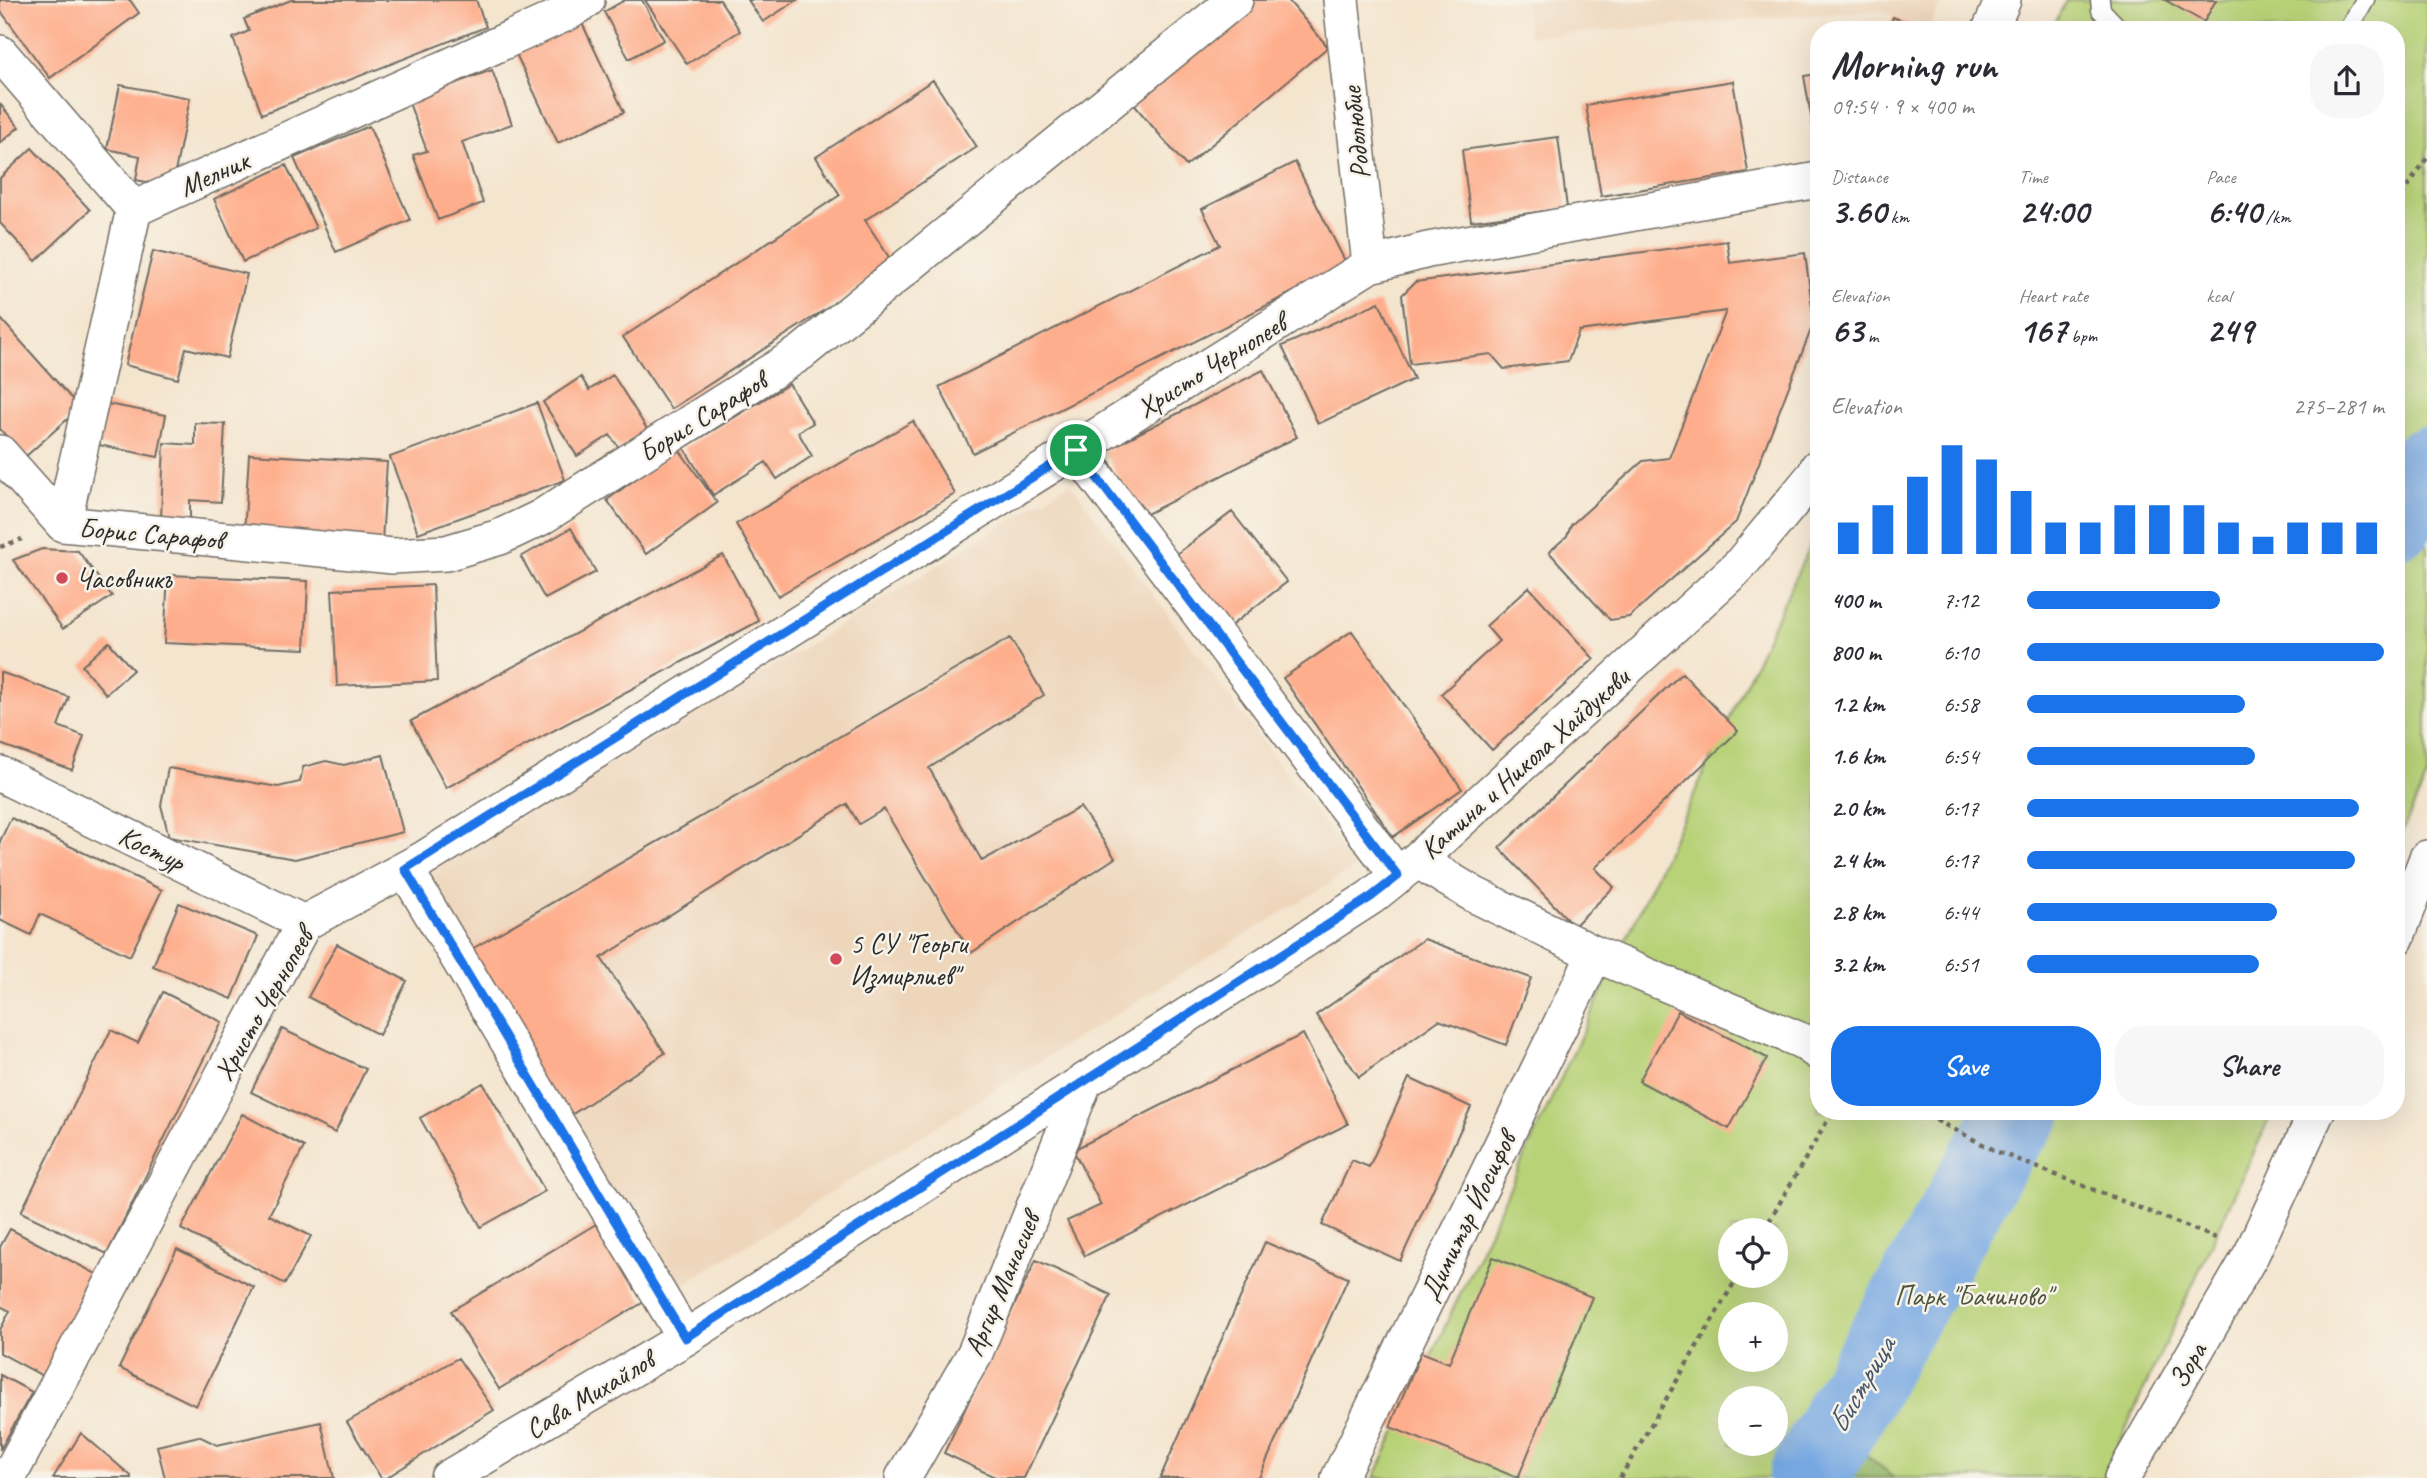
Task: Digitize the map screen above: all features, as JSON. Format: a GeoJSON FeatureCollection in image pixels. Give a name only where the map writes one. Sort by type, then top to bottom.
{"type":"FeatureCollection","features":[{"type":"Feature","properties":{"kind":"street","name":"Мелник"},"geometry":{"type":"LineString","coordinates":[[134,209],[556,18],[587,0]]}},
{"type":"Feature","properties":{"kind":"street","name":"Борис Сарафов"},"geometry":{"type":"LineString","coordinates":[[63,524],[393,556],[446,553],[500,537],[540,518],[802,352],[1235,0]]}},
{"type":"Feature","properties":{"kind":"street","name":"Родолюбие"},"geometry":{"type":"LineString","coordinates":[[1341,0],[1370,265]]}},
{"type":"Feature","properties":{"kind":"street"},"geometry":{"type":"LineString","coordinates":[[1994,21],[2003,0]]}},
{"type":"Feature","properties":{"kind":"street"},"geometry":{"type":"LineString","coordinates":[[0,53],[134,209],[63,524]]}},
{"type":"Feature","properties":{"kind":"street","name":"Христо Чернопеев"},"geometry":{"type":"LineString","coordinates":[[8,1478],[304,923],[405,869],[1370,265],[1428,250],[1810,181]]}},
{"type":"Feature","properties":{"kind":"street"},"geometry":{"type":"LineString","coordinates":[[1076,450],[1407,868],[1473,894],[1595,954],[1810,1046]]}},
{"type":"Feature","properties":{"kind":"street"},"geometry":{"type":"LineString","coordinates":[[0,453],[63,524]]}},
{"type":"Feature","properties":{"kind":"street","name":"Катина и Никола Хайдукови"},"geometry":{"type":"LineString","coordinates":[[1084,1083],[1371,897],[1407,868],[1739,566],[1810,479]]}},
{"type":"Feature","properties":{"kind":"street","name":"Костур"},"geometry":{"type":"LineString","coordinates":[[0,774],[304,923]]}},
{"type":"Feature","properties":{"kind":"street"},"geometry":{"type":"LineString","coordinates":[[2405,915],[2427,858]]}},
{"type":"Feature","properties":{"kind":"street"},"geometry":{"type":"LineString","coordinates":[[405,869],[685,1338]]}},
{"type":"Feature","properties":{"kind":"street","name":"Димитър Йосифов"},"geometry":{"type":"LineString","coordinates":[[1339,1478],[1595,954]]}},
{"type":"Feature","properties":{"kind":"street","name":"Сава Михайлов"},"geometry":{"type":"LineString","coordinates":[[448,1478],[685,1338],[1084,1083]]}},
{"type":"Feature","properties":{"kind":"street","name":"Аргир Манасиев"},"geometry":{"type":"LineString","coordinates":[[903,1478],[975,1353],[1084,1083]]}},
{"type":"Feature","properties":{"kind":"street"},"geometry":{"type":"LineString","coordinates":[[2252,1253],[2313,1120]]}},
{"type":"Feature","properties":{"kind":"street","name":"Зора"},"geometry":{"type":"LineString","coordinates":[[2122,1478],[2252,1253]]}},
{"type":"Feature","properties":{"kind":"lane"},"geometry":{"type":"LineString","coordinates":[[2100,0],[2101,10],[2111,21]]}},
{"type":"Feature","properties":{"kind":"lane"},"geometry":{"type":"LineString","coordinates":[[2353,21],[2365,0]]}},
{"type":"Feature","properties":{"kind":"path"},"geometry":{"type":"LineString","coordinates":[[2405,191],[2427,158]]}},
{"type":"Feature","properties":{"kind":"path"},"geometry":{"type":"LineString","coordinates":[[1771,1218],[1828,1120]]}},
{"type":"Feature","properties":{"kind":"path"},"geometry":{"type":"LineString","coordinates":[[1936,1120],[1998,1152],[2252,1253]]}},
{"type":"Feature","properties":{"kind":"path"},"geometry":{"type":"LineString","coordinates":[[1620,1478],[1731,1288]]}},
{"type":"Feature","properties":{"kind":"shaded area"},"geometry":{"type":"Polygon","coordinates":[[[1525,0],[1942,0],[1932,21],[1906,21],[1880,10],[1529,36],[1525,0]]]}},
{"type":"Feature","properties":{"kind":"shaded area","name":"5 СУ \"Георги Измирлиев\""},"geometry":{"type":"Polygon","coordinates":[[[1070,483],[1356,867],[673,1291],[418,879],[870,608],[1070,483]]]}},
{"type":"Feature","properties":{"kind":"green space"},"geometry":{"type":"Polygon","coordinates":[[[2066,0],[2427,0],[2427,777],[2405,825],[2405,21],[2056,21],[2066,0]]]}},
{"type":"Feature","properties":{"kind":"green space","name":"Парк \"Бачиново\""},"geometry":{"type":"Polygon","coordinates":[[[1810,546],[1810,1120],[2269,1120],[2103,1478],[1374,1478],[1810,546]]]}},
{"type":"Feature","properties":{"kind":"green space"},"geometry":{"type":"Polygon","coordinates":[[[1854,1445],[1895,1478],[1832,1478],[1854,1445]]]}},
{"type":"Feature","properties":{"kind":"building"},"geometry":{"type":"Polygon","coordinates":[[[0,0],[130,0],[139,13],[50,78],[0,10],[0,0]]]}},
{"type":"Feature","properties":{"kind":"building"},"geometry":{"type":"Polygon","coordinates":[[[291,0],[476,0],[486,27],[262,114],[233,38],[249,31],[244,19],[291,0]]]}},
{"type":"Feature","properties":{"kind":"building"},"geometry":{"type":"Polygon","coordinates":[[[625,0],[642,0],[664,40],[629,59],[604,12],[625,0]]]}},
{"type":"Feature","properties":{"kind":"building"},"geometry":{"type":"Polygon","coordinates":[[[645,0],[720,0],[740,31],[687,64],[645,0]]]}},
{"type":"Feature","properties":{"kind":"building"},"geometry":{"type":"Polygon","coordinates":[[[748,0],[797,0],[763,22],[748,0]]]}},
{"type":"Feature","properties":{"kind":"building"},"geometry":{"type":"Polygon","coordinates":[[[1251,0],[1288,0],[1328,47],[1186,166],[1131,101],[1251,0]]]}},
{"type":"Feature","properties":{"kind":"building"},"geometry":{"type":"Polygon","coordinates":[[[2165,0],[2216,0],[2202,21],[2165,0]]]}},
{"type":"Feature","properties":{"kind":"building"},"geometry":{"type":"Polygon","coordinates":[[[582,23],[624,112],[558,143],[516,54],[582,23]]]}},
{"type":"Feature","properties":{"kind":"building"},"geometry":{"type":"Polygon","coordinates":[[[492,70],[512,124],[462,142],[483,203],[438,220],[413,155],[427,151],[408,100],[492,70]]]}},
{"type":"Feature","properties":{"kind":"building"},"geometry":{"type":"Polygon","coordinates":[[[1810,75],[1810,110],[1804,76],[1810,75]]]}},
{"type":"Feature","properties":{"kind":"building"},"geometry":{"type":"Polygon","coordinates":[[[933,80],[977,147],[865,220],[894,265],[671,409],[623,337],[840,195],[816,157],[933,80]]]}},
{"type":"Feature","properties":{"kind":"building"},"geometry":{"type":"Polygon","coordinates":[[[1733,81],[1748,172],[1601,196],[1586,105],[1733,81]]]}},
{"type":"Feature","properties":{"kind":"building"},"geometry":{"type":"Polygon","coordinates":[[[120,85],[190,98],[172,187],[136,180],[140,156],[107,149],[120,85]]]}},
{"type":"Feature","properties":{"kind":"building"},"geometry":{"type":"Polygon","coordinates":[[[0,104],[19,127],[0,143],[0,104]]]}},
{"type":"Feature","properties":{"kind":"building"},"geometry":{"type":"Polygon","coordinates":[[[369,126],[410,220],[336,252],[294,158],[369,126]]]}},
{"type":"Feature","properties":{"kind":"building"},"geometry":{"type":"Polygon","coordinates":[[[1558,137],[1567,208],[1471,221],[1462,150],[1558,137]]]}},
{"type":"Feature","properties":{"kind":"building"},"geometry":{"type":"Polygon","coordinates":[[[32,148],[90,210],[36,261],[0,223],[0,178],[32,148]]]}},
{"type":"Feature","properties":{"kind":"building"},"geometry":{"type":"Polygon","coordinates":[[[1295,162],[1347,265],[973,453],[939,387],[1220,245],[1202,209],[1295,162]]]}},
{"type":"Feature","properties":{"kind":"building"},"geometry":{"type":"Polygon","coordinates":[[[286,165],[316,228],[243,262],[214,199],[286,165]]]}},
{"type":"Feature","properties":{"kind":"building"},"geometry":{"type":"Polygon","coordinates":[[[1727,241],[1730,263],[1805,253],[1810,291],[1810,332],[1736,522],[1629,617],[1610,620],[1549,552],[1567,536],[1571,525],[1643,461],[1669,458],[1726,311],[1579,331],[1568,361],[1504,369],[1491,354],[1410,364],[1402,295],[1415,282],[1727,241]]]}},
{"type":"Feature","properties":{"kind":"building"},"geometry":{"type":"Polygon","coordinates":[[[153,251],[247,274],[227,358],[186,348],[178,379],[125,365],[153,251]]]}},
{"type":"Feature","properties":{"kind":"building"},"geometry":{"type":"Polygon","coordinates":[[[1379,302],[1414,379],[1318,424],[1282,346],[1379,302]]]}},
{"type":"Feature","properties":{"kind":"building"},"geometry":{"type":"Polygon","coordinates":[[[0,318],[80,408],[25,457],[0,429],[0,318]]]}},
{"type":"Feature","properties":{"kind":"building"},"geometry":{"type":"Polygon","coordinates":[[[1263,370],[1297,437],[1139,518],[1104,451],[1263,370]]]}},
{"type":"Feature","properties":{"kind":"building"},"geometry":{"type":"Polygon","coordinates":[[[613,375],[647,429],[619,448],[610,435],[577,456],[543,402],[581,377],[589,390],[613,375]]]}},
{"type":"Feature","properties":{"kind":"building"},"geometry":{"type":"Polygon","coordinates":[[[789,384],[813,423],[798,432],[812,456],[777,479],[766,462],[713,495],[684,448],[789,384]]]}},
{"type":"Feature","properties":{"kind":"building"},"geometry":{"type":"Polygon","coordinates":[[[102,403],[166,415],[158,457],[94,444],[102,403]]]}},
{"type":"Feature","properties":{"kind":"building"},"geometry":{"type":"Polygon","coordinates":[[[537,403],[565,480],[418,533],[390,457],[537,403]]]}},
{"type":"Feature","properties":{"kind":"building"},"geometry":{"type":"Polygon","coordinates":[[[913,421],[955,494],[778,596],[736,524],[913,421]]]}},
{"type":"Feature","properties":{"kind":"building"},"geometry":{"type":"Polygon","coordinates":[[[195,423],[225,424],[221,502],[190,500],[190,519],[161,518],[164,443],[195,445],[195,423]]]}},
{"type":"Feature","properties":{"kind":"building"},"geometry":{"type":"Polygon","coordinates":[[[678,448],[717,503],[646,554],[607,500],[678,448]]]}},
{"type":"Feature","properties":{"kind":"building"},"geometry":{"type":"Polygon","coordinates":[[[249,454],[387,462],[382,542],[244,535],[249,454]]]}},
{"type":"Feature","properties":{"kind":"building"},"geometry":{"type":"Polygon","coordinates":[[[1232,512],[1287,582],[1224,631],[1169,560],[1232,512]]]}},
{"type":"Feature","properties":{"kind":"building"},"geometry":{"type":"Polygon","coordinates":[[[571,528],[596,572],[545,599],[521,557],[571,528]]]}},
{"type":"Feature","properties":{"kind":"building","name":"Часовникъ"},"geometry":{"type":"Polygon","coordinates":[[[42,549],[78,551],[112,596],[63,629],[13,560],[42,549]]]}},
{"type":"Feature","properties":{"kind":"building"},"geometry":{"type":"Polygon","coordinates":[[[723,555],[759,621],[446,788],[411,721],[723,555]]]}},
{"type":"Feature","properties":{"kind":"building"},"geometry":{"type":"Polygon","coordinates":[[[168,575],[308,581],[305,649],[164,643],[168,575]]]}},
{"type":"Feature","properties":{"kind":"building"},"geometry":{"type":"Polygon","coordinates":[[[433,585],[437,681],[337,686],[332,590],[433,585]]]}},
{"type":"Feature","properties":{"kind":"building"},"geometry":{"type":"Polygon","coordinates":[[[1529,587],[1594,659],[1492,750],[1441,694],[1499,641],[1486,626],[1529,587]]]}},
{"type":"Feature","properties":{"kind":"building"},"geometry":{"type":"Polygon","coordinates":[[[1352,631],[1462,789],[1393,837],[1283,678],[1352,631]]]}},
{"type":"Feature","properties":{"kind":"building"},"geometry":{"type":"Polygon","coordinates":[[[1010,638],[1044,695],[929,768],[982,861],[1080,807],[1115,858],[971,953],[884,809],[859,824],[847,804],[601,958],[665,1053],[562,1121],[465,953],[1010,638]]]}},
{"type":"Feature","properties":{"kind":"building"},"geometry":{"type":"Polygon","coordinates":[[[109,642],[133,670],[106,694],[82,666],[109,642]]]}},
{"type":"Feature","properties":{"kind":"building"},"geometry":{"type":"Polygon","coordinates":[[[0,672],[69,697],[58,726],[84,736],[72,770],[0,744],[0,672]]]}},
{"type":"Feature","properties":{"kind":"building"},"geometry":{"type":"Polygon","coordinates":[[[1682,673],[1738,731],[1595,868],[1614,887],[1574,926],[1499,848],[1682,673]]]}},
{"type":"Feature","properties":{"kind":"building"},"geometry":{"type":"Polygon","coordinates":[[[383,755],[403,832],[295,859],[169,837],[161,805],[168,768],[278,787],[300,782],[303,767],[326,761],[344,765],[383,755]]]}},
{"type":"Feature","properties":{"kind":"building"},"geometry":{"type":"Polygon","coordinates":[[[11,818],[162,890],[130,956],[40,914],[31,935],[0,920],[0,841],[11,818]]]}},
{"type":"Feature","properties":{"kind":"building"},"geometry":{"type":"Polygon","coordinates":[[[179,903],[258,936],[232,999],[153,966],[179,903]]]}},
{"type":"Feature","properties":{"kind":"building"},"geometry":{"type":"Polygon","coordinates":[[[1424,939],[1531,978],[1506,1045],[1439,1020],[1359,1077],[1316,1015],[1424,939]]]}},
{"type":"Feature","properties":{"kind":"building"},"geometry":{"type":"Polygon","coordinates":[[[337,944],[407,981],[379,1035],[308,997],[337,944]]]}},
{"type":"Feature","properties":{"kind":"building"},"geometry":{"type":"Polygon","coordinates":[[[163,992],[222,1022],[107,1254],[21,1212],[111,1030],[138,1043],[163,992]]]}},
{"type":"Feature","properties":{"kind":"building"},"geometry":{"type":"Polygon","coordinates":[[[1678,1011],[1767,1058],[1729,1129],[1639,1081],[1678,1011]]]}},
{"type":"Feature","properties":{"kind":"building"},"geometry":{"type":"Polygon","coordinates":[[[282,1029],[366,1069],[335,1133],[251,1092],[282,1029]]]}},
{"type":"Feature","properties":{"kind":"building"},"geometry":{"type":"Polygon","coordinates":[[[1303,1034],[1348,1124],[1085,1256],[1067,1221],[1101,1205],[1073,1150],[1303,1034]]]}},
{"type":"Feature","properties":{"kind":"building"},"geometry":{"type":"Polygon","coordinates":[[[1409,1078],[1471,1107],[1400,1261],[1322,1225],[1352,1160],[1369,1167],[1409,1078]]]}},
{"type":"Feature","properties":{"kind":"building"},"geometry":{"type":"Polygon","coordinates":[[[483,1083],[545,1191],[481,1227],[420,1118],[483,1083]]]}},
{"type":"Feature","properties":{"kind":"building"},"geometry":{"type":"Polygon","coordinates":[[[242,1114],[304,1147],[269,1215],[311,1236],[285,1284],[181,1229],[242,1114]]]}},
{"type":"Feature","properties":{"kind":"building"},"geometry":{"type":"Polygon","coordinates":[[[596,1224],[644,1302],[499,1389],[451,1311],[596,1224]]]}},
{"type":"Feature","properties":{"kind":"building"},"geometry":{"type":"Polygon","coordinates":[[[10,1229],[104,1278],[50,1380],[0,1353],[0,1330],[10,1311],[0,1306],[0,1247],[10,1229]]]}},
{"type":"Feature","properties":{"kind":"building"},"geometry":{"type":"Polygon","coordinates":[[[1265,1242],[1348,1278],[1259,1478],[1160,1478],[1265,1242]]]}},
{"type":"Feature","properties":{"kind":"building"},"geometry":{"type":"Polygon","coordinates":[[[177,1249],[254,1287],[196,1406],[119,1368],[177,1249]]]}},
{"type":"Feature","properties":{"kind":"building"},"geometry":{"type":"Polygon","coordinates":[[[1493,1257],[1592,1297],[1518,1478],[1390,1427],[1421,1352],[1449,1363],[1493,1257]]]}},
{"type":"Feature","properties":{"kind":"building"},"geometry":{"type":"Polygon","coordinates":[[[1036,1260],[1111,1295],[1024,1478],[997,1478],[944,1453],[1036,1260]]]}},
{"type":"Feature","properties":{"kind":"building"},"geometry":{"type":"Polygon","coordinates":[[[458,1358],[494,1410],[386,1478],[381,1478],[347,1422],[458,1358]]]}},
{"type":"Feature","properties":{"kind":"building"},"geometry":{"type":"Polygon","coordinates":[[[0,1375],[32,1392],[0,1450],[0,1375]]]}},
{"type":"Feature","properties":{"kind":"building"},"geometry":{"type":"Polygon","coordinates":[[[321,1422],[334,1478],[165,1478],[157,1446],[199,1436],[217,1445],[321,1422]]]}},
{"type":"Feature","properties":{"kind":"building"},"geometry":{"type":"Polygon","coordinates":[[[81,1433],[131,1476],[131,1478],[53,1478],[81,1433]]]}},
{"type":"Feature","properties":{"kind":"waterway","name":"Бистрица"},"geometry":{"type":"LineString","coordinates":[[2405,503],[2427,466]]}},
{"type":"Feature","properties":{"kind":"waterway","name":"Бистрица"},"geometry":{"type":"LineString","coordinates":[[1808,1478],[1998,1143],[2015,1120]]}},
{"type":"Feature","properties":{"kind":"place","name":"Часовникъ"},"geometry":{"type":"Point","coordinates":[62,578]}},
{"type":"Feature","properties":{"kind":"place","name":"5 СУ \"Георги Измирлиев\""},"geometry":{"type":"Point","coordinates":[836,959]}},
{"type":"Feature","properties":{"kind":"route"},"geometry":{"type":"LineString","coordinates":[[1076,450],[1398,876],[1371,897],[685,1338],[405,869],[1076,450]]}}]}
